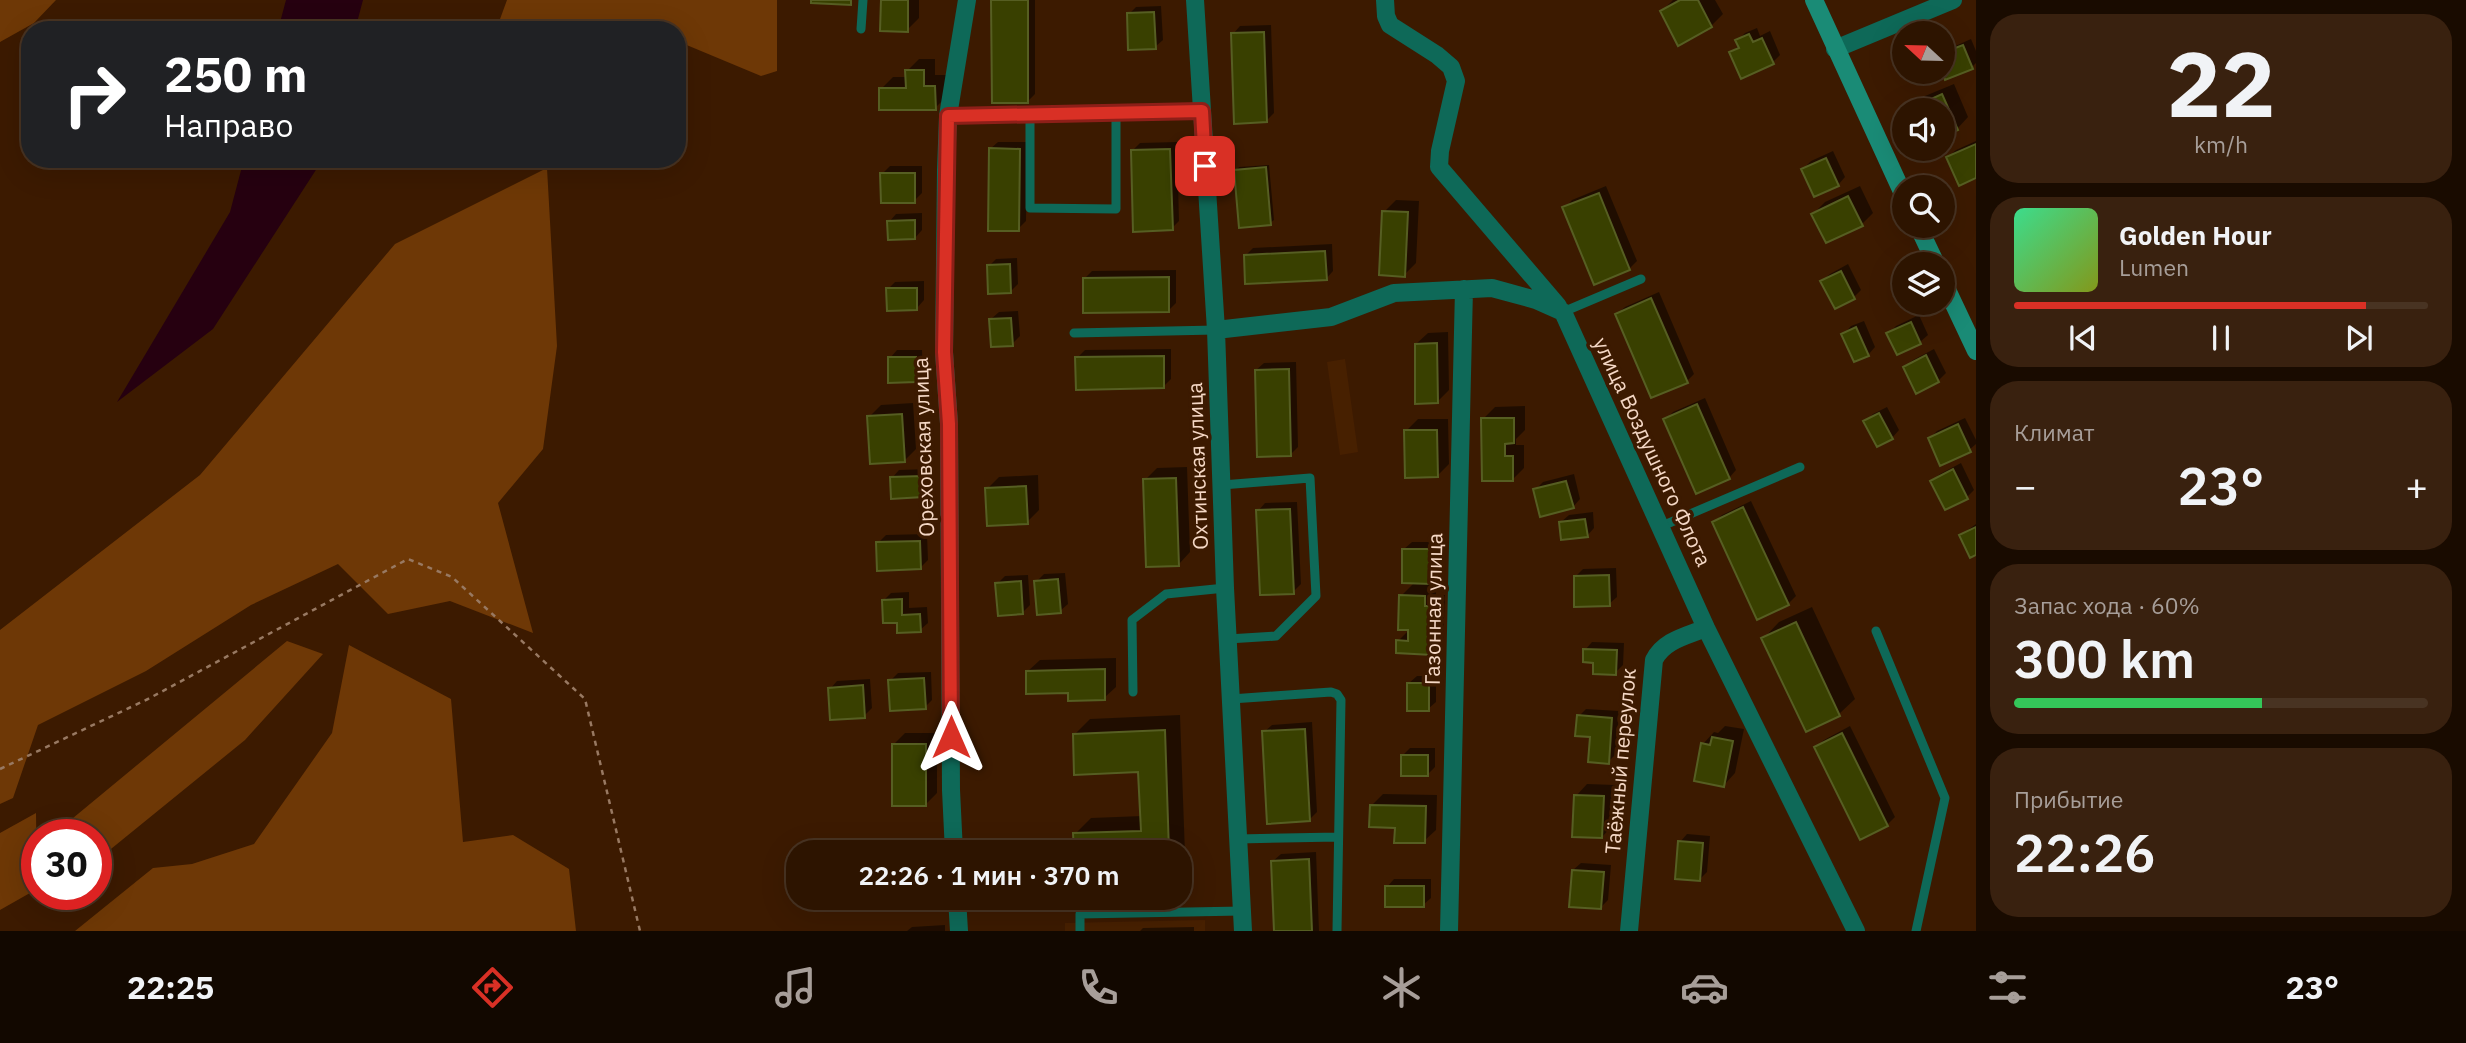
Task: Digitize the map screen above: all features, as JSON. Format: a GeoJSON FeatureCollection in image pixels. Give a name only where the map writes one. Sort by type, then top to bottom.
{"type":"FeatureCollection","features":[{"type":"Feature","properties":{"kind":"street","name":"Ореховская улица"},"geometry":{"type":"LineString","coordinates":[[953,840],[949,424],[944,352],[948,116],[967,0]]}},
{"type":"Feature","properties":{"kind":"street","name":"Охтинская улица"},"geometry":{"type":"LineString","coordinates":[[1195,0],[1216,330],[1225,588],[1243,931]]}},
{"type":"Feature","properties":{"kind":"street","name":"улица Воздушного Флота"},"geometry":{"type":"LineString","coordinates":[[1385,0],[1386,16],[1390,25],[1451,67],[1456,81],[1440,151],[1439,167],[1563,312],[1706,628],[1856,931]]}},
{"type":"Feature","properties":{"kind":"street"},"geometry":{"type":"LineString","coordinates":[[1814,0],[1894,175]]}},
{"type":"Feature","properties":{"kind":"street"},"geometry":{"type":"LineString","coordinates":[[1835,49],[1953,0]]}},
{"type":"Feature","properties":{"kind":"street"},"geometry":{"type":"LineString","coordinates":[[1216,330],[1331,317],[1379,296],[1394,293],[1464,289],[1492,288],[1536,300],[1563,312]]}},
{"type":"Feature","properties":{"kind":"street","name":"Газонная улица"},"geometry":{"type":"LineString","coordinates":[[1449,931],[1464,289]]}},
{"type":"Feature","properties":{"kind":"street"},"geometry":{"type":"LineString","coordinates":[[1955,307],[1976,351]]}},
{"type":"Feature","properties":{"kind":"street","name":"Таёжный переулок"},"geometry":{"type":"LineString","coordinates":[[1629,931],[1654,660],[1659,649],[1668,643],[1706,628]]}},
{"type":"Feature","properties":{"kind":"street"},"geometry":{"type":"LineString","coordinates":[[958,910],[959,931]]}},
{"type":"Feature","properties":{"kind":"lane"},"geometry":{"type":"LineString","coordinates":[[861,29],[863,0]]}},
{"type":"Feature","properties":{"kind":"lane"},"geometry":{"type":"LineString","coordinates":[[948,116],[1202,111]]}},
{"type":"Feature","properties":{"kind":"lane"},"geometry":{"type":"LineString","coordinates":[[1030,114],[1030,208],[1116,209],[1116,113]]}},
{"type":"Feature","properties":{"kind":"lane"},"geometry":{"type":"LineString","coordinates":[[1563,312],[1641,279]]}},
{"type":"Feature","properties":{"kind":"lane"},"geometry":{"type":"LineString","coordinates":[[1074,333],[1216,330]]}},
{"type":"Feature","properties":{"kind":"lane"},"geometry":{"type":"LineString","coordinates":[[1662,526],[1801,467]]}},
{"type":"Feature","properties":{"kind":"lane"},"geometry":{"type":"LineString","coordinates":[[1222,485],[1310,478],[1316,596],[1276,636],[1228,639]]}},
{"type":"Feature","properties":{"kind":"lane"},"geometry":{"type":"LineString","coordinates":[[1133,692],[1132,620],[1167,594],[1225,588]]}},
{"type":"Feature","properties":{"kind":"lane"},"geometry":{"type":"LineString","coordinates":[[1876,631],[1945,798],[1916,931]]}},
{"type":"Feature","properties":{"kind":"lane"},"geometry":{"type":"LineString","coordinates":[[1231,699],[1331,692],[1337,694],[1340,700],[1336,931]]}},
{"type":"Feature","properties":{"kind":"lane"},"geometry":{"type":"LineString","coordinates":[[1238,839],[1338,836]]}},
{"type":"Feature","properties":{"kind":"lane"},"geometry":{"type":"LineString","coordinates":[[1080,931],[1080,914],[1242,911]]}},
{"type":"Feature","properties":{"kind":"path"},"geometry":{"type":"LineString","coordinates":[[0,769],[148,699],[408,559],[452,577],[585,699],[640,931]]}},
{"type":"Feature","properties":{"kind":"shaded area"},"geometry":{"type":"Polygon","coordinates":[[[0,0],[56,0],[36,21],[21,21],[21,30],[0,42],[0,0]]]}},
{"type":"Feature","properties":{"kind":"shaded area"},"geometry":{"type":"Polygon","coordinates":[[[286,0],[363,0],[357,21],[280,21],[286,0]]]}},
{"type":"Feature","properties":{"kind":"shaded area"},"geometry":{"type":"Polygon","coordinates":[[[507,0],[777,0],[777,71],[761,76],[686,45],[686,21],[499,21],[507,0]]]}},
{"type":"Feature","properties":{"kind":"shaded area"},"geometry":{"type":"Polygon","coordinates":[[[242,168],[317,168],[213,329],[117,402],[230,212],[242,168]]]}},
{"type":"Feature","properties":{"kind":"shaded area"},"geometry":{"type":"Polygon","coordinates":[[[547,168],[557,346],[543,449],[498,503],[533,633],[450,601],[388,614],[338,564],[251,605],[146,671],[38,725],[13,798],[0,804],[0,630],[200,475],[395,244],[547,168]]]}},
{"type":"Feature","properties":{"kind":"shaded area"},"geometry":{"type":"Polygon","coordinates":[[[1345,359],[1358,452],[1340,455],[1327,362],[1345,359]]]}},
{"type":"Feature","properties":{"kind":"shaded area"},"geometry":{"type":"Polygon","coordinates":[[[287,641],[323,654],[245,740],[112,848],[112,819],[72,819],[287,641]]]}},
{"type":"Feature","properties":{"kind":"shaded area"},"geometry":{"type":"Polygon","coordinates":[[[349,645],[451,699],[463,842],[513,835],[569,869],[576,931],[75,931],[101,910],[112,910],[112,901],[153,868],[192,864],[254,844],[332,733],[349,645]]]}},
{"type":"Feature","properties":{"kind":"shaded area"},"geometry":{"type":"Polygon","coordinates":[[[36,813],[36,819],[25,819],[36,813]]]}},
{"type":"Feature","properties":{"kind":"shaded area"},"geometry":{"type":"Polygon","coordinates":[[[21,821],[21,898],[0,910],[0,833],[21,821]]]}},
{"type":"Feature","properties":{"kind":"shaded area"},"geometry":{"type":"Polygon","coordinates":[[[1205,920],[1205,931],[1065,931],[1065,923],[1205,920]]]}},
{"type":"Feature","properties":{"kind":"building"},"geometry":{"type":"Polygon","coordinates":[[[811,0],[851,0],[851,5],[811,3],[811,0]]]}},
{"type":"Feature","properties":{"kind":"building"},"geometry":{"type":"Polygon","coordinates":[[[881,0],[908,0],[908,32],[880,31],[881,0]]]}},
{"type":"Feature","properties":{"kind":"building"},"geometry":{"type":"Polygon","coordinates":[[[991,0],[1028,0],[1028,103],[992,103],[991,0]]]}},
{"type":"Feature","properties":{"kind":"building"},"geometry":{"type":"Polygon","coordinates":[[[1680,0],[1698,0],[1712,27],[1678,46],[1660,11],[1680,0]]]}},
{"type":"Feature","properties":{"kind":"building"},"geometry":{"type":"Polygon","coordinates":[[[1154,12],[1156,49],[1128,50],[1127,13],[1154,12]]]}},
{"type":"Feature","properties":{"kind":"building"},"geometry":{"type":"Polygon","coordinates":[[[1264,32],[1267,122],[1234,124],[1231,33],[1264,32]]]}},
{"type":"Feature","properties":{"kind":"building"},"geometry":{"type":"Polygon","coordinates":[[[1749,34],[1753,42],[1762,38],[1774,64],[1741,79],[1729,52],[1739,48],[1735,40],[1749,34]]]}},
{"type":"Feature","properties":{"kind":"building"},"geometry":{"type":"Polygon","coordinates":[[[1963,45],[1973,69],[1955,76],[1955,48],[1963,45]]]}},
{"type":"Feature","properties":{"kind":"building"},"geometry":{"type":"Polygon","coordinates":[[[905,70],[924,70],[924,86],[935,86],[936,110],[879,110],[879,88],[906,88],[905,70]]]}},
{"type":"Feature","properties":{"kind":"building"},"geometry":{"type":"Polygon","coordinates":[[[1976,144],[1976,178],[1959,186],[1948,161],[1955,161],[1955,153],[1976,144]]]}},
{"type":"Feature","properties":{"kind":"building"},"geometry":{"type":"Polygon","coordinates":[[[989,148],[1020,149],[1019,231],[988,231],[989,148]]]}},
{"type":"Feature","properties":{"kind":"building"},"geometry":{"type":"Polygon","coordinates":[[[1170,149],[1173,230],[1133,232],[1131,150],[1170,149]]]}},
{"type":"Feature","properties":{"kind":"building"},"geometry":{"type":"Polygon","coordinates":[[[1826,158],[1839,186],[1814,197],[1801,169],[1826,158]]]}},
{"type":"Feature","properties":{"kind":"building"},"geometry":{"type":"Polygon","coordinates":[[[1266,167],[1271,225],[1239,228],[1234,170],[1266,167]]]}},
{"type":"Feature","properties":{"kind":"building"},"geometry":{"type":"Polygon","coordinates":[[[880,173],[915,173],[915,203],[881,203],[880,173]]]}},
{"type":"Feature","properties":{"kind":"building"},"geometry":{"type":"Polygon","coordinates":[[[1599,193],[1630,270],[1594,285],[1562,207],[1599,193]]]}},
{"type":"Feature","properties":{"kind":"building"},"geometry":{"type":"Polygon","coordinates":[[[1848,196],[1863,226],[1826,243],[1811,214],[1848,196]]]}},
{"type":"Feature","properties":{"kind":"building"},"geometry":{"type":"Polygon","coordinates":[[[1382,211],[1408,212],[1405,277],[1379,275],[1382,211]]]}},
{"type":"Feature","properties":{"kind":"building"},"geometry":{"type":"Polygon","coordinates":[[[915,220],[915,239],[888,240],[887,221],[915,220]]]}},
{"type":"Feature","properties":{"kind":"building"},"geometry":{"type":"Polygon","coordinates":[[[1325,251],[1327,280],[1245,284],[1244,255],[1325,251]]]}},
{"type":"Feature","properties":{"kind":"building"},"geometry":{"type":"Polygon","coordinates":[[[1010,264],[1011,293],[988,294],[987,265],[1010,264]]]}},
{"type":"Feature","properties":{"kind":"building"},"geometry":{"type":"Polygon","coordinates":[[[1841,271],[1855,299],[1835,309],[1820,281],[1841,271]]]}},
{"type":"Feature","properties":{"kind":"building"},"geometry":{"type":"Polygon","coordinates":[[[1169,277],[1169,312],[1083,313],[1083,278],[1169,277]]]}},
{"type":"Feature","properties":{"kind":"building"},"geometry":{"type":"Polygon","coordinates":[[[886,288],[917,288],[917,310],[887,311],[886,288]]]}},
{"type":"Feature","properties":{"kind":"building"},"geometry":{"type":"Polygon","coordinates":[[[1651,298],[1688,383],[1651,398],[1615,314],[1651,298]]]}},
{"type":"Feature","properties":{"kind":"building"},"geometry":{"type":"Polygon","coordinates":[[[1011,318],[1013,346],[991,347],[989,319],[1011,318]]]}},
{"type":"Feature","properties":{"kind":"building"},"geometry":{"type":"Polygon","coordinates":[[[1911,322],[1921,344],[1897,355],[1886,333],[1911,322]]]}},
{"type":"Feature","properties":{"kind":"building"},"geometry":{"type":"Polygon","coordinates":[[[1856,327],[1869,356],[1854,362],[1841,334],[1856,327]]]}},
{"type":"Feature","properties":{"kind":"building"},"geometry":{"type":"Polygon","coordinates":[[[1437,343],[1438,403],[1415,404],[1415,344],[1437,343]]]}},
{"type":"Feature","properties":{"kind":"building"},"geometry":{"type":"Polygon","coordinates":[[[1926,355],[1939,382],[1916,394],[1903,367],[1926,355]]]}},
{"type":"Feature","properties":{"kind":"building"},"geometry":{"type":"Polygon","coordinates":[[[1164,356],[1164,388],[1076,390],[1075,357],[1164,356]]]}},
{"type":"Feature","properties":{"kind":"building"},"geometry":{"type":"Polygon","coordinates":[[[888,357],[916,357],[916,382],[888,383],[888,357]]]}},
{"type":"Feature","properties":{"kind":"building"},"geometry":{"type":"Polygon","coordinates":[[[1289,369],[1291,456],[1257,457],[1255,370],[1289,369]]]}},
{"type":"Feature","properties":{"kind":"building"},"geometry":{"type":"Polygon","coordinates":[[[1697,404],[1730,479],[1696,494],[1663,419],[1697,404]]]}},
{"type":"Feature","properties":{"kind":"building"},"geometry":{"type":"Polygon","coordinates":[[[1879,413],[1893,439],[1877,447],[1863,421],[1879,413]]]}},
{"type":"Feature","properties":{"kind":"building"},"geometry":{"type":"Polygon","coordinates":[[[902,414],[905,462],[870,464],[867,416],[902,414]]]}},
{"type":"Feature","properties":{"kind":"building"},"geometry":{"type":"Polygon","coordinates":[[[1481,418],[1514,418],[1514,443],[1505,444],[1505,456],[1513,456],[1513,481],[1482,481],[1481,418]]]}},
{"type":"Feature","properties":{"kind":"building"},"geometry":{"type":"Polygon","coordinates":[[[1958,424],[1971,452],[1940,466],[1928,438],[1958,424]]]}},
{"type":"Feature","properties":{"kind":"building"},"geometry":{"type":"Polygon","coordinates":[[[1404,430],[1437,430],[1438,477],[1405,478],[1404,430]]]}},
{"type":"Feature","properties":{"kind":"building"},"geometry":{"type":"Polygon","coordinates":[[[1953,469],[1968,499],[1945,510],[1930,481],[1953,469]]]}},
{"type":"Feature","properties":{"kind":"building"},"geometry":{"type":"Polygon","coordinates":[[[922,476],[923,497],[891,499],[890,477],[922,476]]]}},
{"type":"Feature","properties":{"kind":"building"},"geometry":{"type":"Polygon","coordinates":[[[1176,478],[1179,566],[1146,567],[1143,479],[1176,478]]]}},
{"type":"Feature","properties":{"kind":"building"},"geometry":{"type":"Polygon","coordinates":[[[1566,481],[1574,508],[1540,517],[1533,489],[1566,481]]]}},
{"type":"Feature","properties":{"kind":"building"},"geometry":{"type":"Polygon","coordinates":[[[1026,486],[1028,524],[987,526],[985,488],[1026,486]]]}},
{"type":"Feature","properties":{"kind":"building"},"geometry":{"type":"Polygon","coordinates":[[[1743,507],[1789,605],[1757,620],[1712,522],[1743,507]]]}},
{"type":"Feature","properties":{"kind":"building"},"geometry":{"type":"Polygon","coordinates":[[[1290,509],[1294,594],[1260,595],[1256,510],[1290,509]]]}},
{"type":"Feature","properties":{"kind":"building"},"geometry":{"type":"Polygon","coordinates":[[[1585,519],[1588,537],[1561,540],[1559,522],[1585,519]]]}},
{"type":"Feature","properties":{"kind":"building"},"geometry":{"type":"Polygon","coordinates":[[[1976,527],[1976,555],[1970,558],[1959,535],[1976,527]]]}},
{"type":"Feature","properties":{"kind":"building"},"geometry":{"type":"Polygon","coordinates":[[[920,541],[921,569],[877,571],[876,542],[920,541]]]}},
{"type":"Feature","properties":{"kind":"building"},"geometry":{"type":"Polygon","coordinates":[[[1402,549],[1431,549],[1431,584],[1402,583],[1402,549]]]}},
{"type":"Feature","properties":{"kind":"building"},"geometry":{"type":"Polygon","coordinates":[[[1609,575],[1610,606],[1574,607],[1574,576],[1609,575]]]}},
{"type":"Feature","properties":{"kind":"building"},"geometry":{"type":"Polygon","coordinates":[[[1058,579],[1061,613],[1037,615],[1034,581],[1058,579]]]}},
{"type":"Feature","properties":{"kind":"building"},"geometry":{"type":"Polygon","coordinates":[[[1021,581],[1023,614],[998,616],[995,583],[1021,581]]]}},
{"type":"Feature","properties":{"kind":"building"},"geometry":{"type":"Polygon","coordinates":[[[1399,595],[1425,596],[1425,606],[1434,606],[1432,655],[1396,653],[1396,640],[1408,641],[1408,630],[1398,630],[1399,595]]]}},
{"type":"Feature","properties":{"kind":"building"},"geometry":{"type":"Polygon","coordinates":[[[902,599],[902,615],[920,614],[921,632],[897,633],[897,623],[883,623],[882,600],[902,599]]]}},
{"type":"Feature","properties":{"kind":"building"},"geometry":{"type":"Polygon","coordinates":[[[1796,622],[1840,716],[1806,732],[1761,638],[1796,622]]]}},
{"type":"Feature","properties":{"kind":"building"},"geometry":{"type":"Polygon","coordinates":[[[1583,649],[1617,650],[1616,675],[1593,674],[1593,663],[1583,662],[1583,649]]]}},
{"type":"Feature","properties":{"kind":"building"},"geometry":{"type":"Polygon","coordinates":[[[1105,669],[1105,700],[1068,701],[1068,693],[1026,694],[1026,671],[1105,669]]]}},
{"type":"Feature","properties":{"kind":"building"},"geometry":{"type":"Polygon","coordinates":[[[924,678],[926,709],[890,711],[888,680],[924,678]]]}},
{"type":"Feature","properties":{"kind":"building"},"geometry":{"type":"Polygon","coordinates":[[[1407,683],[1429,683],[1429,711],[1407,711],[1407,683]]]}},
{"type":"Feature","properties":{"kind":"building"},"geometry":{"type":"Polygon","coordinates":[[[863,685],[865,718],[830,720],[828,688],[863,685]]]}},
{"type":"Feature","properties":{"kind":"building"},"geometry":{"type":"Polygon","coordinates":[[[1577,715],[1612,718],[1609,764],[1588,762],[1590,737],[1575,736],[1577,715]]]}},
{"type":"Feature","properties":{"kind":"building"},"geometry":{"type":"Polygon","coordinates":[[[1305,729],[1310,821],[1267,824],[1262,731],[1305,729]]]}},
{"type":"Feature","properties":{"kind":"building"},"geometry":{"type":"Polygon","coordinates":[[[1165,730],[1169,840],[1073,840],[1073,833],[1141,831],[1138,772],[1074,775],[1073,734],[1165,730]]]}},
{"type":"Feature","properties":{"kind":"building"},"geometry":{"type":"Polygon","coordinates":[[[1842,733],[1888,826],[1860,840],[1814,747],[1842,733]]]}},
{"type":"Feature","properties":{"kind":"building"},"geometry":{"type":"Polygon","coordinates":[[[1712,737],[1733,741],[1724,787],[1694,781],[1701,743],[1710,745],[1712,737]]]}},
{"type":"Feature","properties":{"kind":"building"},"geometry":{"type":"Polygon","coordinates":[[[892,744],[926,744],[926,806],[892,806],[892,744]]]}},
{"type":"Feature","properties":{"kind":"building"},"geometry":{"type":"Polygon","coordinates":[[[1401,755],[1428,755],[1428,776],[1401,776],[1401,755]]]}},
{"type":"Feature","properties":{"kind":"building"},"geometry":{"type":"Polygon","coordinates":[[[1574,795],[1604,796],[1602,838],[1572,837],[1574,795]]]}},
{"type":"Feature","properties":{"kind":"building"},"geometry":{"type":"Polygon","coordinates":[[[1370,805],[1426,806],[1425,843],[1394,843],[1395,828],[1369,827],[1370,805]]]}},
{"type":"Feature","properties":{"kind":"building"},"geometry":{"type":"Polygon","coordinates":[[[1678,841],[1703,843],[1700,881],[1675,879],[1678,841]]]}},
{"type":"Feature","properties":{"kind":"building"},"geometry":{"type":"Polygon","coordinates":[[[1309,859],[1312,931],[1274,931],[1271,861],[1309,859]]]}},
{"type":"Feature","properties":{"kind":"building"},"geometry":{"type":"Polygon","coordinates":[[[1572,870],[1604,872],[1601,909],[1569,907],[1572,870]]]}},
{"type":"Feature","properties":{"kind":"building"},"geometry":{"type":"Polygon","coordinates":[[[1385,886],[1424,886],[1424,907],[1385,907],[1385,886]]]}},
{"type":"Feature","properties":{"kind":"route"},"geometry":{"type":"LineString","coordinates":[[951,737],[949,424],[944,352],[948,116],[1202,111],[1205,166]]}}]}
